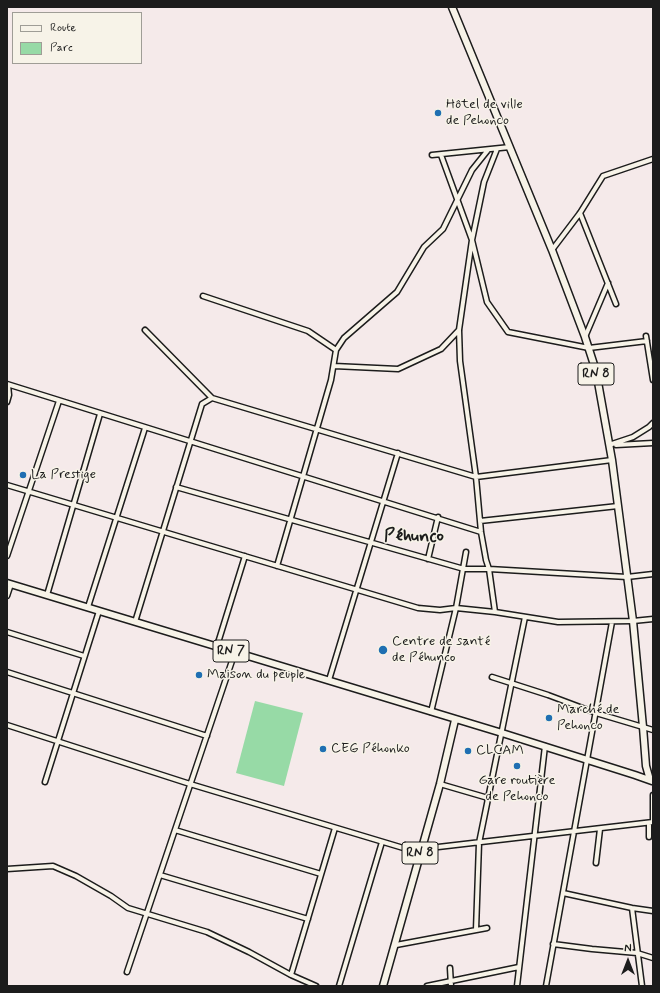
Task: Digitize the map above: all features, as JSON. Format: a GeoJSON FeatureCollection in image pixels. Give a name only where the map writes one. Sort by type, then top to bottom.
{"type":"FeatureCollection","features":[{"type":"Feature","properties":{"kind":"main road","name":"RN 8"},"geometry":{"type":"LineString","coordinates":[[452,7],[552,250],[585,337],[596,371],[612,460],[633,621],[646,766],[651,781]]}},
{"type":"Feature","properties":{"kind":"main road","name":"RN 7"},"geometry":{"type":"LineString","coordinates":[[9,584],[329,680],[455,720]]}},
{"type":"Feature","properties":{"kind":"main road","name":"RN 8"},"geometry":{"type":"LineString","coordinates":[[383,986],[440,784],[455,720]]}},
{"type":"Feature","properties":{"kind":"main road"},"geometry":{"type":"LineString","coordinates":[[455,720],[587,759],[651,781]]}},
{"type":"Feature","properties":{"kind":"main road"},"geometry":{"type":"LineString","coordinates":[[635,775],[646,766]]}},
{"type":"Feature","properties":{"kind":"street"},"geometry":{"type":"LineString","coordinates":[[432,156],[510,147]]}},
{"type":"Feature","properties":{"kind":"street"},"geometry":{"type":"LineString","coordinates":[[495,612],[489,569],[481,532],[476,477],[460,361],[459,330],[472,240],[484,182],[497,149]]}},
{"type":"Feature","properties":{"kind":"street"},"geometry":{"type":"LineString","coordinates":[[277,566],[331,380],[336,350],[344,338],[397,292],[424,247],[443,229],[472,170],[488,150]]}},
{"type":"Feature","properties":{"kind":"street"},"geometry":{"type":"LineString","coordinates":[[441,155],[472,240],[487,302],[508,332],[589,348],[646,338],[653,380]]}},
{"type":"Feature","properties":{"kind":"street"},"geometry":{"type":"LineString","coordinates":[[552,250],[580,213],[603,176],[653,159]]}},
{"type":"Feature","properties":{"kind":"street"},"geometry":{"type":"LineString","coordinates":[[580,213],[616,304]]}},
{"type":"Feature","properties":{"kind":"street"},"geometry":{"type":"LineString","coordinates":[[585,337],[608,283]]}},
{"type":"Feature","properties":{"kind":"street"},"geometry":{"type":"LineString","coordinates":[[203,296],[308,331],[336,350]]}},
{"type":"Feature","properties":{"kind":"street"},"geometry":{"type":"LineString","coordinates":[[145,330],[212,398],[476,477],[612,460]]}},
{"type":"Feature","properties":{"kind":"street"},"geometry":{"type":"LineString","coordinates":[[334,366],[398,369],[441,348],[459,330]]}},
{"type":"Feature","properties":{"kind":"street"},"geometry":{"type":"LineString","coordinates":[[7,402],[9,395],[7,384],[481,532]]}},
{"type":"Feature","properties":{"kind":"street"},"geometry":{"type":"LineString","coordinates":[[134,622],[202,404],[212,398]]}},
{"type":"Feature","properties":{"kind":"street"},"geometry":{"type":"LineString","coordinates":[[7,556],[59,401]]}},
{"type":"Feature","properties":{"kind":"street"},"geometry":{"type":"LineString","coordinates":[[47,595],[100,414]]}},
{"type":"Feature","properties":{"kind":"street"},"geometry":{"type":"LineString","coordinates":[[609,445],[634,437],[653,423]]}},
{"type":"Feature","properties":{"kind":"street"},"geometry":{"type":"LineString","coordinates":[[88,607],[145,428]]}},
{"type":"Feature","properties":{"kind":"street"},"geometry":{"type":"LineString","coordinates":[[609,445],[653,443]]}},
{"type":"Feature","properties":{"kind":"street"},"geometry":{"type":"LineString","coordinates":[[329,680],[358,590],[398,453]]}},
{"type":"Feature","properties":{"kind":"street"},"geometry":{"type":"LineString","coordinates":[[7,485],[418,608],[440,610],[456,608],[495,612],[558,622],[612,622],[653,619]]}},
{"type":"Feature","properties":{"kind":"street"},"geometry":{"type":"LineString","coordinates":[[176,488],[464,569],[489,569],[627,577],[653,574]]}},
{"type":"Feature","properties":{"kind":"street"},"geometry":{"type":"LineString","coordinates":[[480,520],[618,506]]}},
{"type":"Feature","properties":{"kind":"street"},"geometry":{"type":"LineString","coordinates":[[428,559],[438,518]]}},
{"type":"Feature","properties":{"kind":"street"},"geometry":{"type":"LineString","coordinates":[[431,712],[456,608],[466,552]]}},
{"type":"Feature","properties":{"kind":"street"},"geometry":{"type":"LineString","coordinates":[[216,646],[245,556]]}},
{"type":"Feature","properties":{"kind":"street"},"geometry":{"type":"LineString","coordinates":[[7,596],[9,584]]}},
{"type":"Feature","properties":{"kind":"street"},"geometry":{"type":"LineString","coordinates":[[45,782],[99,611]]}},
{"type":"Feature","properties":{"kind":"street"},"geometry":{"type":"LineString","coordinates":[[476,930],[479,842],[526,617]]}},
{"type":"Feature","properties":{"kind":"street"},"geometry":{"type":"LineString","coordinates":[[546,986],[612,622]]}},
{"type":"Feature","properties":{"kind":"street"},"geometry":{"type":"LineString","coordinates":[[7,632],[84,656]]}},
{"type":"Feature","properties":{"kind":"street"},"geometry":{"type":"LineString","coordinates":[[126,972],[235,652]]}},
{"type":"Feature","properties":{"kind":"street"},"geometry":{"type":"LineString","coordinates":[[7,672],[207,736]]}},
{"type":"Feature","properties":{"kind":"street"},"geometry":{"type":"LineString","coordinates":[[492,677],[596,713],[653,730]]}},
{"type":"Feature","properties":{"kind":"street"},"geometry":{"type":"LineString","coordinates":[[7,725],[190,784],[382,842],[421,851],[479,842],[652,822]]}},
{"type":"Feature","properties":{"kind":"street"},"geometry":{"type":"LineString","coordinates":[[517,986],[545,746]]}},
{"type":"Feature","properties":{"kind":"street"},"geometry":{"type":"LineString","coordinates":[[440,784],[488,798]]}},
{"type":"Feature","properties":{"kind":"street"},"geometry":{"type":"LineString","coordinates":[[649,837],[652,822],[653,795]]}},
{"type":"Feature","properties":{"kind":"street"},"geometry":{"type":"LineString","coordinates":[[291,975],[335,828]]}},
{"type":"Feature","properties":{"kind":"street"},"geometry":{"type":"LineString","coordinates":[[596,863],[600,829]]}},
{"type":"Feature","properties":{"kind":"street"},"geometry":{"type":"LineString","coordinates":[[175,830],[321,874]]}},
{"type":"Feature","properties":{"kind":"street"},"geometry":{"type":"LineString","coordinates":[[339,986],[382,842]]}},
{"type":"Feature","properties":{"kind":"street"},"geometry":{"type":"LineString","coordinates":[[7,869],[53,866],[76,876],[111,896],[128,908],[207,932],[249,952],[291,975],[316,986]]}},
{"type":"Feature","properties":{"kind":"street"},"geometry":{"type":"LineString","coordinates":[[160,875],[308,919]]}},
{"type":"Feature","properties":{"kind":"street"},"geometry":{"type":"LineString","coordinates":[[563,893],[653,911]]}},
{"type":"Feature","properties":{"kind":"street"},"geometry":{"type":"LineString","coordinates":[[632,908],[642,986]]}},
{"type":"Feature","properties":{"kind":"street"},"geometry":{"type":"LineString","coordinates":[[396,944],[488,928]]}},
{"type":"Feature","properties":{"kind":"street"},"geometry":{"type":"LineString","coordinates":[[553,944],[637,953],[653,958]]}},
{"type":"Feature","properties":{"kind":"street"},"geometry":{"type":"LineString","coordinates":[[428,986],[451,984],[519,967]]}},
{"type":"Feature","properties":{"kind":"street"},"geometry":{"type":"LineString","coordinates":[[450,968],[451,984]]}},
{"type":"Feature","properties":{"kind":"green space"},"geometry":{"type":"Polygon","coordinates":[[[255,701],[303,713],[284,786],[236,773],[255,701]]]}},
{"type":"Feature","properties":{"kind":"place","name":"Hôtel de ville de Pehonco"},"geometry":{"type":"Point","coordinates":[438,113]}},
{"type":"Feature","properties":{"kind":"place","name":"La Prestige"},"geometry":{"type":"Point","coordinates":[23,475]}},
{"type":"Feature","properties":{"kind":"place","name":"Centre de santé de Péhunco"},"geometry":{"type":"Point","coordinates":[383,650]}},
{"type":"Feature","properties":{"kind":"place","name":"Maison du peuple"},"geometry":{"type":"Point","coordinates":[199,675]}},
{"type":"Feature","properties":{"kind":"place","name":"Marché de Pehonco"},"geometry":{"type":"Point","coordinates":[549,718]}},
{"type":"Feature","properties":{"kind":"place","name":"CEG Péhonko"},"geometry":{"type":"Point","coordinates":[323,749]}},
{"type":"Feature","properties":{"kind":"place","name":"CLCAM"},"geometry":{"type":"Point","coordinates":[468,751]}},
{"type":"Feature","properties":{"kind":"place","name":"Gare routière de Pehonco"},"geometry":{"type":"Point","coordinates":[517,766]}},
{"type":"Feature","properties":{"kind":"district","name":"Péhunco"},"geometry":{"type":"Point","coordinates":[414,537]}}]}
